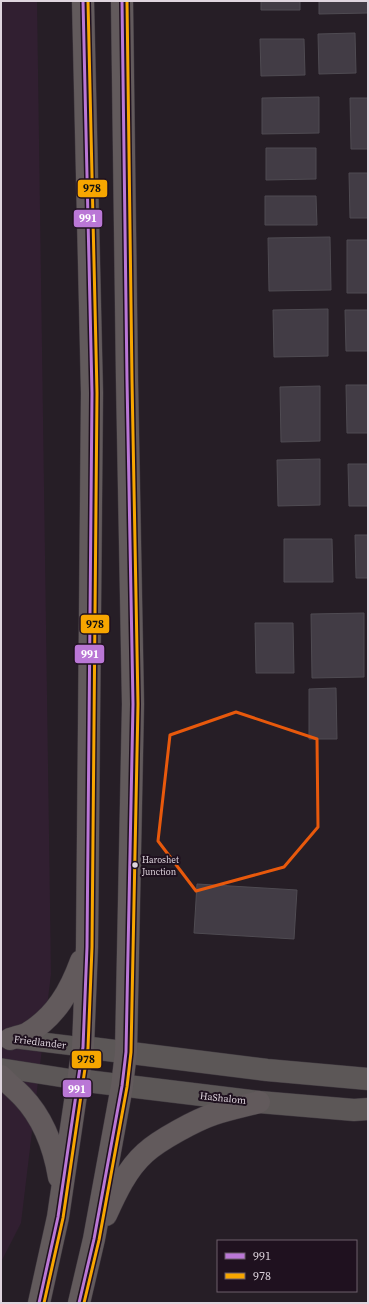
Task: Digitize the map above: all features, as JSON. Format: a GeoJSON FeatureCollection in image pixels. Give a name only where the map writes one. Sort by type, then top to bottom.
{"type":"FeatureCollection","features":[{"type":"Feature","properties":{"kind":"highway"},"geometry":{"type":"LineString","coordinates":[[39,1303],[62,1193],[83,1048],[87,947],[92,393],[83,1]]}},
{"type":"Feature","properties":{"kind":"highway"},"geometry":{"type":"LineString","coordinates":[[79,1303],[94,1239],[122,1086],[126,1052],[133,704],[122,1]]}},
{"type":"Feature","properties":{"kind":"highway"},"geometry":{"type":"LineString","coordinates":[[5,1038],[27,1033],[42,1022],[58,1007],[70,988],[87,947]]}},
{"type":"Feature","properties":{"kind":"highway"},"geometry":{"type":"LineString","coordinates":[[1,1076],[23,1097],[40,1120],[52,1148],[62,1193]]}},
{"type":"Feature","properties":{"kind":"highway"},"geometry":{"type":"LineString","coordinates":[[94,1239],[117,1192],[130,1170],[145,1153],[164,1140],[214,1114],[259,1102]]}},
{"type":"Feature","properties":{"kind":"street","name":"Friedlander"},"geometry":{"type":"LineString","coordinates":[[5,1038],[126,1052]]}},
{"type":"Feature","properties":{"kind":"street"},"geometry":{"type":"LineString","coordinates":[[126,1052],[267,1070],[368,1079]]}},
{"type":"Feature","properties":{"kind":"street"},"geometry":{"type":"LineString","coordinates":[[1,1068],[78,1080]]}},
{"type":"Feature","properties":{"kind":"street","name":"HaShalom"},"geometry":{"type":"LineString","coordinates":[[78,1080],[259,1102],[354,1110],[368,1109]]}},
{"type":"Feature","properties":{"kind":"highlighted area"},"geometry":{"type":"Polygon","coordinates":[[[236,712],[317,739],[318,827],[284,867],[196,891],[158,841],[170,735],[236,712]]]}},
{"type":"Feature","properties":{"kind":"shaded area"},"geometry":{"type":"Polygon","coordinates":[[[1,1],[37,1],[51,974],[21,1223],[1,1262],[1,1]]]}},
{"type":"Feature","properties":{"kind":"building"},"geometry":{"type":"Polygon","coordinates":[[[261,1],[300,1],[300,10],[261,10],[261,1]]]}},
{"type":"Feature","properties":{"kind":"building"},"geometry":{"type":"Polygon","coordinates":[[[319,1],[368,1],[368,13],[319,14],[319,1]]]}},
{"type":"Feature","properties":{"kind":"building"},"geometry":{"type":"Polygon","coordinates":[[[355,33],[356,73],[319,74],[318,34],[355,33]]]}},
{"type":"Feature","properties":{"kind":"building"},"geometry":{"type":"Polygon","coordinates":[[[260,39],[304,39],[305,75],[261,76],[260,39]]]}},
{"type":"Feature","properties":{"kind":"building"},"geometry":{"type":"Polygon","coordinates":[[[319,97],[319,133],[262,134],[262,98],[319,97]]]}},
{"type":"Feature","properties":{"kind":"building"},"geometry":{"type":"Polygon","coordinates":[[[350,98],[368,98],[368,149],[351,149],[350,98]]]}},
{"type":"Feature","properties":{"kind":"building"},"geometry":{"type":"Polygon","coordinates":[[[266,148],[316,148],[316,179],[266,180],[266,148]]]}},
{"type":"Feature","properties":{"kind":"building"},"geometry":{"type":"Polygon","coordinates":[[[349,173],[368,173],[368,218],[350,218],[349,173]]]}},
{"type":"Feature","properties":{"kind":"building"},"geometry":{"type":"Polygon","coordinates":[[[265,196],[316,196],[317,225],[265,225],[265,196]]]}},
{"type":"Feature","properties":{"kind":"building"},"geometry":{"type":"Polygon","coordinates":[[[330,237],[331,290],[269,291],[268,238],[330,237]]]}},
{"type":"Feature","properties":{"kind":"building"},"geometry":{"type":"Polygon","coordinates":[[[347,240],[368,240],[368,293],[347,293],[347,240]]]}},
{"type":"Feature","properties":{"kind":"building"},"geometry":{"type":"Polygon","coordinates":[[[328,309],[328,356],[274,357],[273,310],[328,309]]]}},
{"type":"Feature","properties":{"kind":"building"},"geometry":{"type":"Polygon","coordinates":[[[345,310],[368,310],[368,351],[346,351],[345,310]]]}},
{"type":"Feature","properties":{"kind":"building"},"geometry":{"type":"Polygon","coordinates":[[[346,385],[368,385],[368,433],[347,433],[346,385]]]}},
{"type":"Feature","properties":{"kind":"building"},"geometry":{"type":"Polygon","coordinates":[[[320,386],[320,441],[281,442],[280,387],[320,386]]]}},
{"type":"Feature","properties":{"kind":"building"},"geometry":{"type":"Polygon","coordinates":[[[320,459],[320,505],[278,506],[277,460],[320,459]]]}},
{"type":"Feature","properties":{"kind":"building"},"geometry":{"type":"Polygon","coordinates":[[[348,464],[368,464],[368,506],[349,506],[348,464]]]}},
{"type":"Feature","properties":{"kind":"building"},"geometry":{"type":"Polygon","coordinates":[[[355,535],[368,535],[368,578],[356,578],[355,535]]]}},
{"type":"Feature","properties":{"kind":"building"},"geometry":{"type":"Polygon","coordinates":[[[284,539],[332,539],[333,582],[284,582],[284,539]]]}},
{"type":"Feature","properties":{"kind":"building"},"geometry":{"type":"Polygon","coordinates":[[[364,613],[364,677],[312,678],[311,614],[364,613]]]}},
{"type":"Feature","properties":{"kind":"building"},"geometry":{"type":"Polygon","coordinates":[[[255,623],[293,623],[294,673],[256,673],[255,623]]]}},
{"type":"Feature","properties":{"kind":"building"},"geometry":{"type":"Polygon","coordinates":[[[336,688],[337,739],[309,739],[309,689],[336,688]]]}},
{"type":"Feature","properties":{"kind":"building"},"geometry":{"type":"Polygon","coordinates":[[[197,884],[297,890],[294,939],[194,933],[197,884]]]}},
{"type":"Feature","properties":{"kind":"transit line","name":"991"},"geometry":{"type":"LineString","coordinates":[[39,1303],[58,1217],[83,1047],[87,947],[92,393],[83,1]]}},
{"type":"Feature","properties":{"kind":"transit line","name":"978"},"geometry":{"type":"LineString","coordinates":[[44,1303],[63,1218],[88,1048],[92,947],[97,393],[88,1]]}},
{"type":"Feature","properties":{"kind":"transit line","name":"991"},"geometry":{"type":"LineString","coordinates":[[79,1303],[94,1239],[122,1086],[126,1052],[133,704],[122,1]]}},
{"type":"Feature","properties":{"kind":"transit line","name":"978"},"geometry":{"type":"LineString","coordinates":[[84,1303],[99,1240],[127,1087],[131,1052],[138,704],[127,1]]}},
{"type":"Feature","properties":{"kind":"place","name":"Haroshet Junction"},"geometry":{"type":"Point","coordinates":[135,865]}}]}
